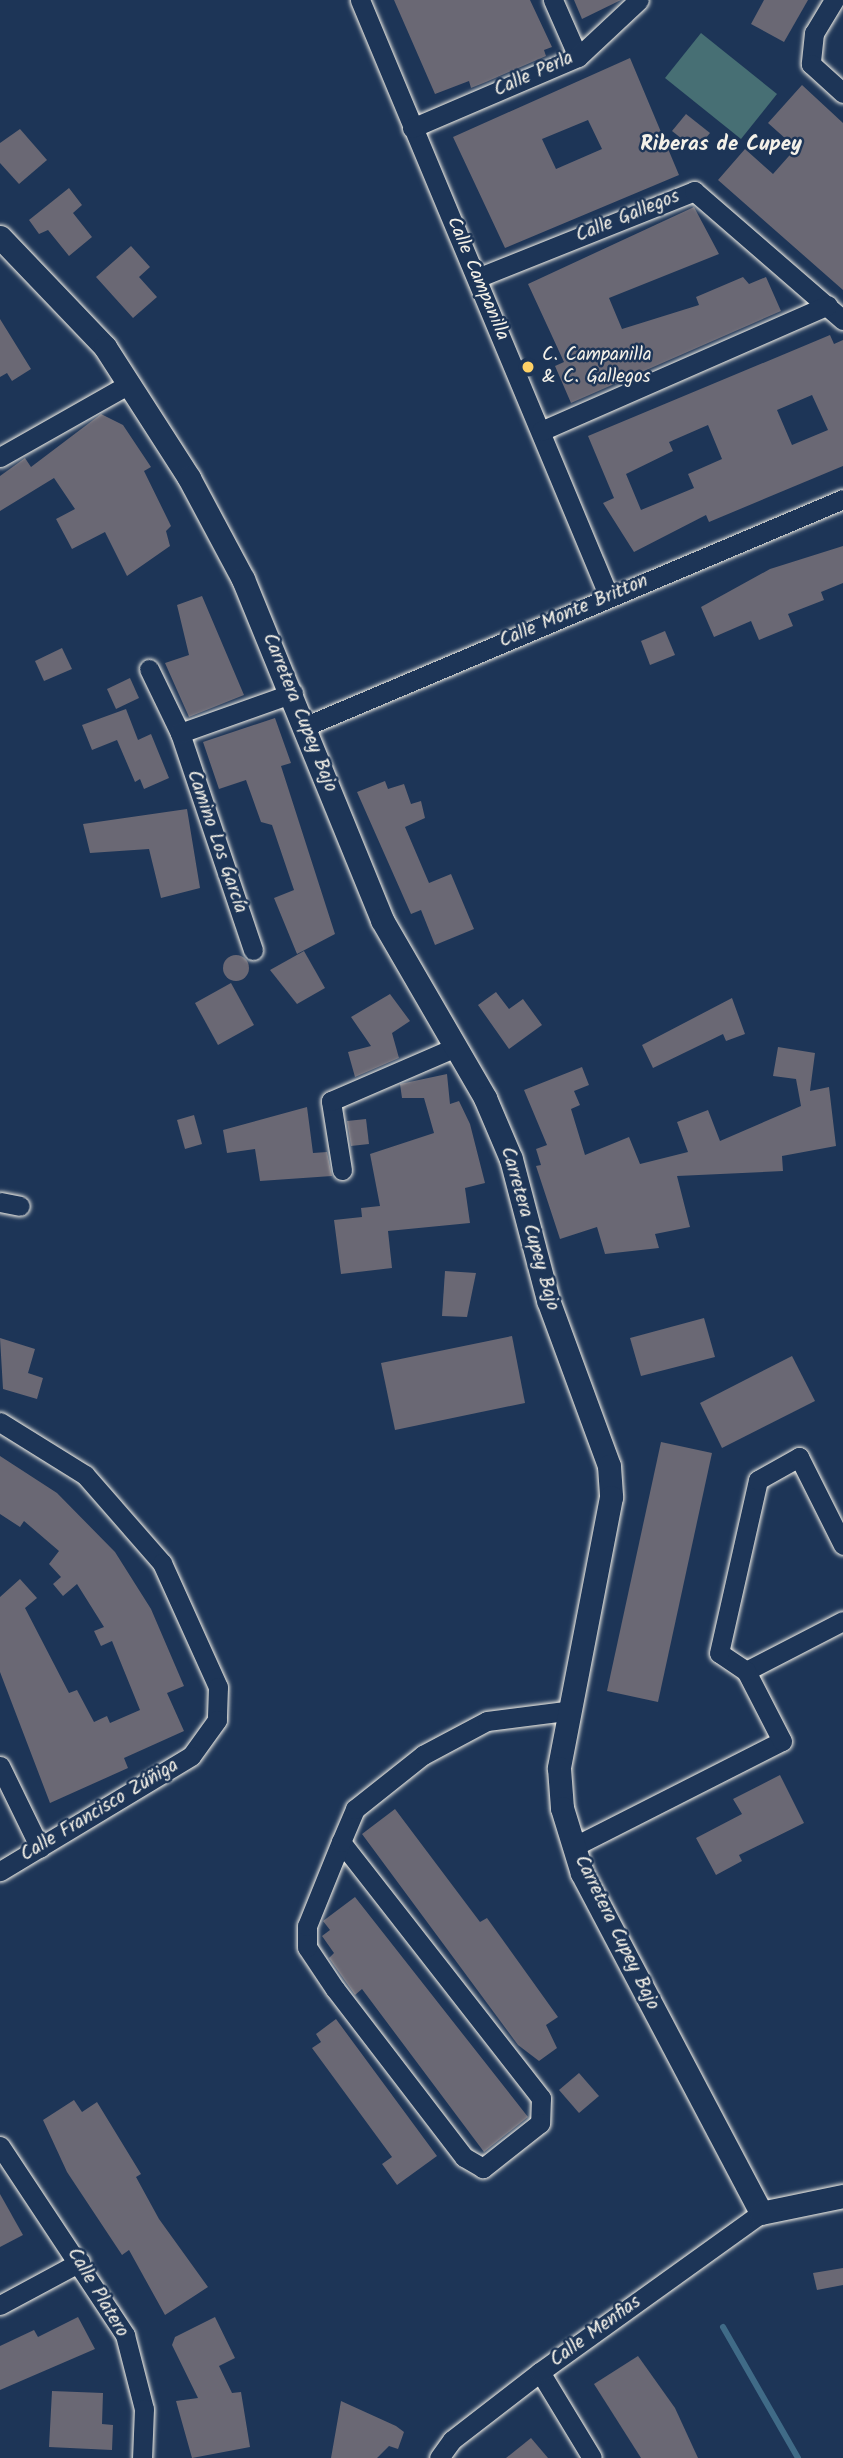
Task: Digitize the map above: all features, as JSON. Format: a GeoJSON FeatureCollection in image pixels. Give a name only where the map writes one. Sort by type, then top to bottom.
{"type":"FeatureCollection","features":[{"type":"Feature","properties":{"kind":"street","name":"Calle Campanilla"},"geometry":{"type":"LineString","coordinates":[[360,0],[609,597]]}},
{"type":"Feature","properties":{"kind":"street"},"geometry":{"type":"LineString","coordinates":[[553,0],[578,57]]}},
{"type":"Feature","properties":{"kind":"street","name":"Calle Perla"},"geometry":{"type":"LineString","coordinates":[[412,128],[578,57],[639,0]]}},
{"type":"Feature","properties":{"kind":"street"},"geometry":{"type":"LineString","coordinates":[[835,0],[814,33],[811,64],[843,93]]}},
{"type":"Feature","properties":{"kind":"street","name":"Calle Gallegos"},"geometry":{"type":"LineString","coordinates":[[477,278],[694,191],[843,320]]}},
{"type":"Feature","properties":{"kind":"street","name":"Carretera Cupey Bajo"},"geometry":{"type":"LineString","coordinates":[[0,237],[106,347],[243,579],[293,693],[382,920],[456,1047],[510,1159],[548,1300],[609,1466],[611,1497],[565,1712],[559,1768],[573,1847],[761,2213]]}},
{"type":"Feature","properties":{"kind":"street"},"geometry":{"type":"LineString","coordinates":[[541,431],[828,306]]}},
{"type":"Feature","properties":{"kind":"street"},"geometry":{"type":"LineString","coordinates":[[0,457],[129,384]]}},
{"type":"Feature","properties":{"kind":"street","name":"Calle Monte Britton"},"geometry":{"type":"LineString","coordinates":[[306,726],[843,499]]}},
{"type":"Feature","properties":{"kind":"street","name":"Camino Los García"},"geometry":{"type":"LineString","coordinates":[[149,669],[180,733],[253,950]]}},
{"type":"Feature","properties":{"kind":"street"},"geometry":{"type":"LineString","coordinates":[[180,733],[293,693]]}},
{"type":"Feature","properties":{"kind":"street"},"geometry":{"type":"LineString","coordinates":[[342,1170],[331,1101],[456,1047]]}},
{"type":"Feature","properties":{"kind":"street"},"geometry":{"type":"LineString","coordinates":[[0,1202],[20,1206]]}},
{"type":"Feature","properties":{"kind":"street","name":"Calle Francisco Zúñiga"},"geometry":{"type":"LineString","coordinates":[[0,1422],[85,1475],[162,1563],[218,1687],[217,1720],[191,1756],[0,1871]]}},
{"type":"Feature","properties":{"kind":"street"},"geometry":{"type":"LineString","coordinates":[[573,1847],[782,1741],[746,1671],[719,1653],[758,1480],[799,1457],[843,1545]]}},
{"type":"Feature","properties":{"kind":"street"},"geometry":{"type":"LineString","coordinates":[[746,1671],[843,1621]]}},
{"type":"Feature","properties":{"kind":"street"},"geometry":{"type":"LineString","coordinates":[[341,1842],[541,2098],[540,2123],[484,2168],[464,2157],[307,1947],[307,1926],[341,1842],[355,1810],[424,1755],[487,1721],[565,1712]]}},
{"type":"Feature","properties":{"kind":"street"},"geometry":{"type":"LineString","coordinates":[[0,1766],[40,1848]]}},
{"type":"Feature","properties":{"kind":"street","name":"Calle Platero"},"geometry":{"type":"LineString","coordinates":[[0,2146],[80,2262],[125,2335],[144,2409],[142,2458]]}},
{"type":"Feature","properties":{"kind":"street"},"geometry":{"type":"LineString","coordinates":[[761,2213],[843,2196]]}},
{"type":"Feature","properties":{"kind":"street","name":"Calle Menfias"},"geometry":{"type":"LineString","coordinates":[[439,2458],[452,2440],[540,2372],[761,2213]]}},
{"type":"Feature","properties":{"kind":"street"},"geometry":{"type":"LineString","coordinates":[[0,2305],[80,2262]]}},
{"type":"Feature","properties":{"kind":"street"},"geometry":{"type":"LineString","coordinates":[[540,2372],[592,2458]]}},
{"type":"Feature","properties":{"kind":"green space"},"geometry":{"type":"Polygon","coordinates":[[[701,33],[777,94],[741,139],[665,78],[701,33]]]}},
{"type":"Feature","properties":{"kind":"building"},"geometry":{"type":"Polygon","coordinates":[[[394,0],[530,0],[552,47],[544,50],[546,56],[486,82],[471,88],[469,81],[435,94],[394,0]]]}},
{"type":"Feature","properties":{"kind":"building"},"geometry":{"type":"Polygon","coordinates":[[[574,0],[621,0],[582,19],[574,0]]]}},
{"type":"Feature","properties":{"kind":"building"},"geometry":{"type":"Polygon","coordinates":[[[764,0],[808,0],[784,42],[751,24],[764,0]]]}},
{"type":"Feature","properties":{"kind":"building"},"geometry":{"type":"Polygon","coordinates":[[[630,58],[679,175],[505,248],[453,137],[630,58]],[[588,120],[542,139],[556,169],[602,149],[588,120]]]}},
{"type":"Feature","properties":{"kind":"building"},"geometry":{"type":"Polygon","coordinates":[[[802,85],[843,123],[843,290],[718,180],[745,149],[773,174],[796,148],[768,123],[802,85]]]}},
{"type":"Feature","properties":{"kind":"building"},"geometry":{"type":"Polygon","coordinates":[[[686,114],[710,133],[696,150],[672,131],[686,114]]]}},
{"type":"Feature","properties":{"kind":"building"},"geometry":{"type":"Polygon","coordinates":[[[20,129],[47,160],[19,184],[0,163],[0,143],[20,129]]]}},
{"type":"Feature","properties":{"kind":"building"},"geometry":{"type":"Polygon","coordinates":[[[69,188],[82,205],[73,213],[92,237],[69,256],[48,230],[39,234],[29,220],[69,188]]]}},
{"type":"Feature","properties":{"kind":"building"},"geometry":{"type":"Polygon","coordinates":[[[694,207],[719,254],[609,298],[622,329],[699,305],[696,297],[743,277],[749,284],[766,277],[781,311],[571,403],[555,366],[564,362],[528,284],[694,207]]]}},
{"type":"Feature","properties":{"kind":"building"},"geometry":{"type":"Polygon","coordinates":[[[131,246],[150,267],[139,277],[157,297],[133,318],[96,277],[131,246]]]}},
{"type":"Feature","properties":{"kind":"building"},"geometry":{"type":"Polygon","coordinates":[[[0,319],[31,369],[12,381],[7,373],[0,377],[0,319]]]}},
{"type":"Feature","properties":{"kind":"building"},"geometry":{"type":"Polygon","coordinates":[[[830,335],[834,344],[843,340],[843,466],[709,522],[706,515],[634,552],[603,503],[614,498],[588,436],[830,335]],[[812,395],[777,410],[792,445],[828,430],[812,395]],[[708,425],[669,442],[673,451],[626,474],[641,510],[694,488],[688,474],[722,459],[708,425]]]}},
{"type":"Feature","properties":{"kind":"building"},"geometry":{"type":"Polygon","coordinates":[[[101,414],[123,425],[151,467],[144,471],[171,526],[166,531],[170,546],[127,576],[105,532],[72,549],[56,519],[75,509],[54,478],[0,511],[0,476],[25,458],[31,467],[101,414]]]}},
{"type":"Feature","properties":{"kind":"building"},"geometry":{"type":"Polygon","coordinates":[[[843,546],[843,583],[821,592],[824,600],[788,614],[793,626],[759,640],[751,621],[714,637],[701,607],[770,569],[843,546]]]}},
{"type":"Feature","properties":{"kind":"building"},"geometry":{"type":"Polygon","coordinates":[[[202,596],[244,695],[189,717],[165,663],[189,655],[177,605],[202,596]]]}},
{"type":"Feature","properties":{"kind":"building"},"geometry":{"type":"Polygon","coordinates":[[[665,631],[675,655],[650,665],[641,641],[665,631]]]}},
{"type":"Feature","properties":{"kind":"building"},"geometry":{"type":"Polygon","coordinates":[[[62,648],[72,669],[44,681],[35,661],[62,648]]]}},
{"type":"Feature","properties":{"kind":"building"},"geometry":{"type":"Polygon","coordinates":[[[130,678],[139,698],[116,709],[107,689],[130,678]]]}},
{"type":"Feature","properties":{"kind":"building"},"geometry":{"type":"Polygon","coordinates":[[[126,709],[138,740],[151,734],[169,778],[144,789],[140,779],[135,782],[117,740],[92,750],[82,725],[126,709]]]}},
{"type":"Feature","properties":{"kind":"building"},"geometry":{"type":"Polygon","coordinates":[[[275,718],[291,763],[281,766],[335,934],[297,954],[274,898],[294,890],[272,825],[261,822],[246,780],[219,789],[203,742],[275,718]]]}},
{"type":"Feature","properties":{"kind":"building"},"geometry":{"type":"Polygon","coordinates":[[[385,781],[388,789],[404,784],[411,804],[421,801],[425,818],[405,827],[429,883],[451,874],[474,929],[435,945],[421,910],[411,914],[357,792],[385,781]]]}},
{"type":"Feature","properties":{"kind":"building"},"geometry":{"type":"Polygon","coordinates":[[[187,809],[200,888],[161,898],[149,849],[90,853],[83,824],[187,809]]]}},
{"type":"Feature","properties":{"kind":"building"},"geometry":{"type":"Polygon","coordinates":[[[304,951],[325,988],[297,1004],[270,970],[304,951]]]}},
{"type":"Feature","properties":{"kind":"building"},"geometry":{"type":"Polygon","coordinates":[[[236,955],[245,959],[249,968],[245,977],[236,981],[227,977],[223,968],[227,959],[236,955]]]}},
{"type":"Feature","properties":{"kind":"building"},"geometry":{"type":"Polygon","coordinates":[[[231,983],[254,1025],[218,1045],[195,1003],[231,983]]]}},
{"type":"Feature","properties":{"kind":"building"},"geometry":{"type":"Polygon","coordinates":[[[496,992],[509,1009],[523,999],[542,1025],[509,1049],[478,1005],[496,992]]]}},
{"type":"Feature","properties":{"kind":"building"},"geometry":{"type":"Polygon","coordinates":[[[390,994],[410,1021],[392,1033],[399,1058],[355,1077],[348,1052],[371,1046],[351,1017],[390,994]]]}},
{"type":"Feature","properties":{"kind":"building"},"geometry":{"type":"Polygon","coordinates":[[[732,998],[745,1034],[726,1041],[723,1034],[653,1068],[642,1045],[732,998]]]}},
{"type":"Feature","properties":{"kind":"building"},"geometry":{"type":"Polygon","coordinates":[[[778,1047],[815,1053],[810,1091],[829,1087],[836,1146],[782,1156],[783,1171],[677,1176],[690,1227],[655,1234],[659,1248],[605,1254],[597,1227],[560,1239],[536,1166],[541,1165],[536,1149],[547,1145],[524,1090],[582,1067],[589,1085],[574,1091],[580,1105],[571,1109],[585,1155],[629,1137],[640,1164],[688,1152],[677,1122],[708,1110],[720,1141],[801,1106],[796,1079],[773,1076],[778,1047]]]}},
{"type":"Feature","properties":{"kind":"building"},"geometry":{"type":"Polygon","coordinates":[[[447,1074],[450,1104],[459,1101],[470,1124],[485,1183],[465,1188],[470,1223],[388,1231],[392,1268],[341,1274],[334,1220],[362,1217],[361,1208],[380,1206],[370,1154],[434,1133],[424,1098],[402,1098],[400,1084],[447,1074]]]}},
{"type":"Feature","properties":{"kind":"building"},"geometry":{"type":"Polygon","coordinates":[[[307,1107],[313,1153],[327,1152],[332,1176],[260,1181],[255,1149],[227,1153],[223,1130],[307,1107]]]}},
{"type":"Feature","properties":{"kind":"building"},"geometry":{"type":"Polygon","coordinates":[[[194,1115],[202,1144],[185,1149],[177,1120],[194,1115]]]}},
{"type":"Feature","properties":{"kind":"building"},"geometry":{"type":"Polygon","coordinates":[[[366,1119],[369,1144],[351,1146],[347,1121],[366,1119]]]}},
{"type":"Feature","properties":{"kind":"building"},"geometry":{"type":"Polygon","coordinates":[[[445,1271],[476,1273],[467,1317],[442,1316],[445,1271]]]}},
{"type":"Feature","properties":{"kind":"building"},"geometry":{"type":"Polygon","coordinates":[[[704,1318],[715,1357],[641,1376],[630,1338],[704,1318]]]}},
{"type":"Feature","properties":{"kind":"building"},"geometry":{"type":"Polygon","coordinates":[[[512,1336],[525,1403],[395,1430],[381,1363],[512,1336]]]}},
{"type":"Feature","properties":{"kind":"building"},"geometry":{"type":"Polygon","coordinates":[[[0,1338],[35,1349],[28,1373],[43,1378],[37,1399],[3,1389],[0,1338]]]}},
{"type":"Feature","properties":{"kind":"building"},"geometry":{"type":"Polygon","coordinates":[[[792,1356],[815,1401],[722,1448],[700,1403],[792,1356]]]}},
{"type":"Feature","properties":{"kind":"building"},"geometry":{"type":"Polygon","coordinates":[[[661,1442],[712,1453],[658,1702],[607,1691],[661,1442]]]}},
{"type":"Feature","properties":{"kind":"building"},"geometry":{"type":"Polygon","coordinates":[[[0,1456],[57,1493],[115,1552],[151,1609],[184,1686],[167,1693],[184,1731],[124,1758],[128,1768],[50,1803],[0,1672],[0,1597],[20,1579],[37,1598],[25,1608],[69,1693],[77,1690],[94,1722],[107,1716],[110,1723],[140,1710],[112,1641],[101,1646],[94,1631],[104,1627],[77,1584],[63,1596],[53,1584],[61,1577],[49,1564],[59,1551],[24,1521],[20,1527],[0,1514],[0,1456]]]}},
{"type":"Feature","properties":{"kind":"building"},"geometry":{"type":"Polygon","coordinates":[[[780,1775],[804,1823],[739,1855],[742,1861],[716,1875],[696,1838],[742,1814],[733,1799],[780,1775]]]}},
{"type":"Feature","properties":{"kind":"building"},"geometry":{"type":"Polygon","coordinates":[[[395,1809],[480,1922],[487,1918],[558,2017],[546,2025],[557,2048],[539,2061],[518,2045],[362,1834],[395,1809]]]}},
{"type":"Feature","properties":{"kind":"building"},"geometry":{"type":"Polygon","coordinates":[[[355,1897],[528,2117],[484,2152],[362,1989],[355,1995],[329,1958],[334,1953],[322,1936],[330,1930],[323,1921],[355,1897]]]}},
{"type":"Feature","properties":{"kind":"building"},"geometry":{"type":"Polygon","coordinates":[[[336,2019],[437,2156],[397,2185],[382,2164],[392,2157],[312,2048],[321,2042],[316,2034],[336,2019]]]}},
{"type":"Feature","properties":{"kind":"building"},"geometry":{"type":"Polygon","coordinates":[[[579,2073],[599,2096],[579,2113],[559,2090],[579,2073]]]}},
{"type":"Feature","properties":{"kind":"building"},"geometry":{"type":"Polygon","coordinates":[[[74,2100],[82,2112],[97,2102],[141,2174],[136,2177],[159,2219],[208,2287],[165,2315],[129,2250],[122,2255],[67,2172],[43,2120],[74,2100]]]}},
{"type":"Feature","properties":{"kind":"building"},"geometry":{"type":"Polygon","coordinates":[[[0,2194],[23,2235],[0,2247],[0,2194]]]}},
{"type":"Feature","properties":{"kind":"building"},"geometry":{"type":"Polygon","coordinates":[[[843,2268],[843,2285],[817,2290],[813,2273],[843,2268]]]}},
{"type":"Feature","properties":{"kind":"building"},"geometry":{"type":"Polygon","coordinates":[[[78,2317],[95,2349],[0,2390],[0,2346],[34,2330],[38,2337],[78,2317]]]}},
{"type":"Feature","properties":{"kind":"building"},"geometry":{"type":"Polygon","coordinates":[[[215,2317],[235,2358],[219,2366],[232,2393],[241,2392],[250,2447],[192,2458],[176,2401],[198,2398],[172,2345],[175,2337],[215,2317]]]}},
{"type":"Feature","properties":{"kind":"building"},"geometry":{"type":"Polygon","coordinates":[[[638,2356],[675,2408],[698,2458],[641,2458],[594,2384],[638,2356]]]}},
{"type":"Feature","properties":{"kind":"building"},"geometry":{"type":"Polygon","coordinates":[[[52,2391],[103,2393],[102,2424],[113,2425],[112,2450],[49,2447],[52,2391]]]}},
{"type":"Feature","properties":{"kind":"building"},"geometry":{"type":"Polygon","coordinates":[[[341,2401],[404,2432],[398,2449],[389,2446],[377,2458],[331,2458],[341,2401]]]}},
{"type":"Feature","properties":{"kind":"building"},"geometry":{"type":"Polygon","coordinates":[[[531,2438],[548,2458],[506,2458],[531,2438]]]}},
{"type":"Feature","properties":{"kind":"waterway"},"geometry":{"type":"LineString","coordinates":[[723,2327],[798,2458]]}},
{"type":"Feature","properties":{"kind":"place","name":"C. Campanilla & C. Gallegos"},"geometry":{"type":"Point","coordinates":[528,367]}},
{"type":"Feature","properties":{"kind":"district","name":"Riberas de Cupey"},"geometry":{"type":"Point","coordinates":[721,145]}}]}
